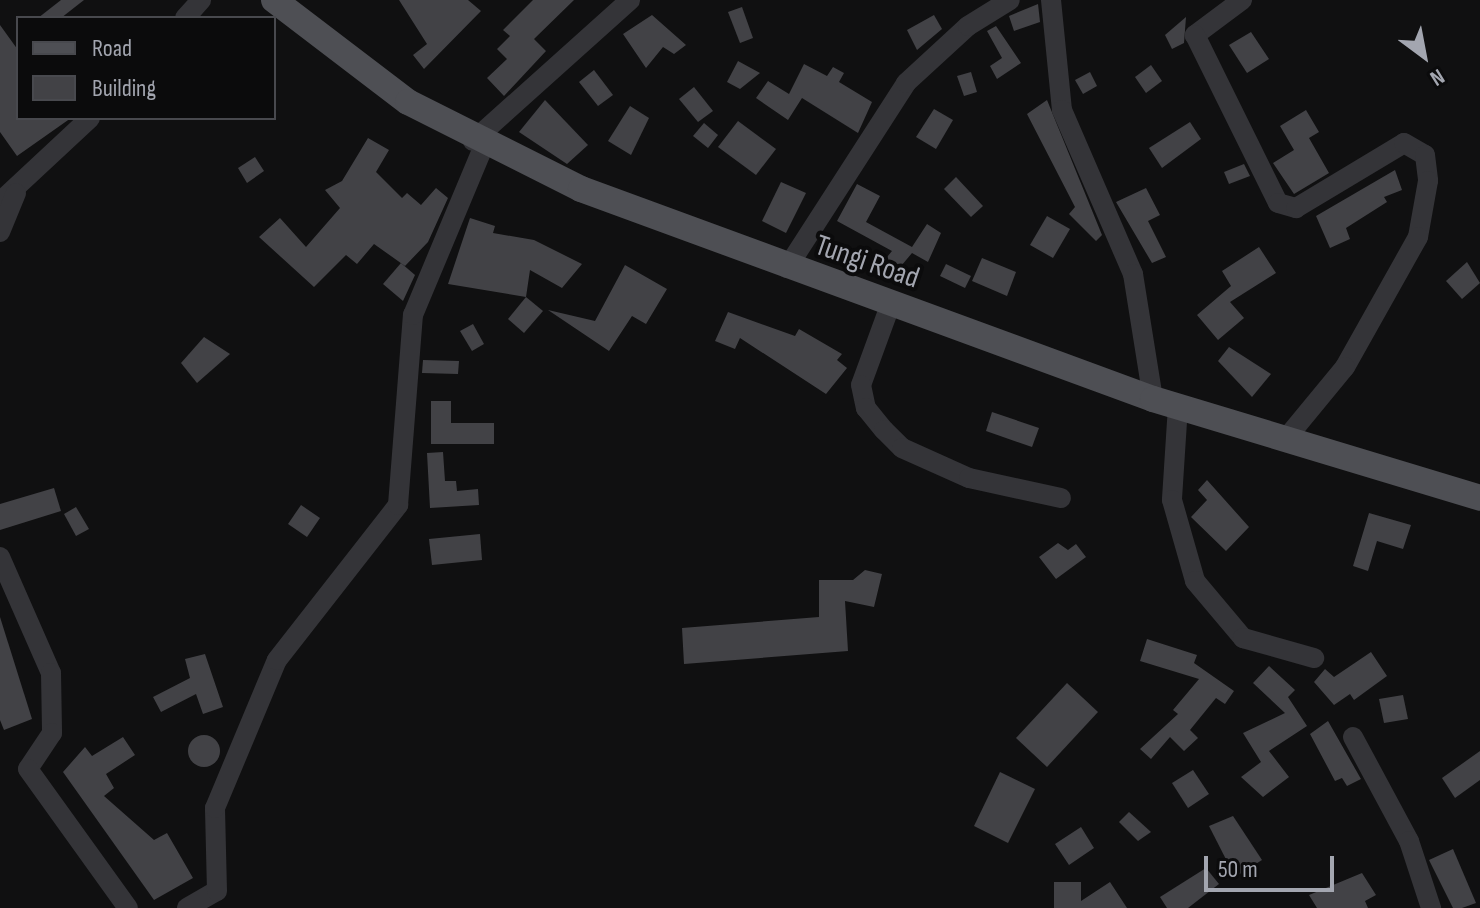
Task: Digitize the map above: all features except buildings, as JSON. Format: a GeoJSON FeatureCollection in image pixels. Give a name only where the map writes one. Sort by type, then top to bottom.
{"type":"FeatureCollection","features":[{"type":"Feature","properties":{"kind":"main road","name":"Tungi Road"},"geometry":{"type":"LineString","coordinates":[[274,0],[408,102],[478,143],[787,268],[1166,403],[1480,498]]}},
{"type":"Feature","properties":{"kind":"street"},"geometry":{"type":"LineString","coordinates":[[187,16],[201,0]]}},
{"type":"Feature","properties":{"kind":"street"},"geometry":{"type":"LineString","coordinates":[[187,908],[219,899],[215,808],[277,660],[398,505],[413,315],[478,143],[630,0]]}},
{"type":"Feature","properties":{"kind":"street"},"geometry":{"type":"LineString","coordinates":[[787,268],[906,83],[968,26],[1010,0]]}},
{"type":"Feature","properties":{"kind":"street"},"geometry":{"type":"LineString","coordinates":[[1051,0],[1062,110],[1133,274],[1166,403],[1172,500],[1195,581],[1243,638],[1314,658]]}},
{"type":"Feature","properties":{"kind":"street"},"geometry":{"type":"LineString","coordinates":[[1242,0],[1195,35],[1260,178],[1278,203],[1296,208],[1404,143],[1425,155],[1428,181],[1418,237],[1345,367],[1284,441]]}},
{"type":"Feature","properties":{"kind":"street"},"geometry":{"type":"LineString","coordinates":[[0,232],[8,197],[88,120]]}},
{"type":"Feature","properties":{"kind":"street"},"geometry":{"type":"LineString","coordinates":[[891,303],[861,385],[866,408],[884,430],[902,448],[969,478],[1061,498]]}},
{"type":"Feature","properties":{"kind":"street"},"geometry":{"type":"LineString","coordinates":[[0,557],[51,673],[52,733],[28,769],[128,908]]}},
{"type":"Feature","properties":{"kind":"street"},"geometry":{"type":"LineString","coordinates":[[1353,737],[1409,841],[1431,908]]}}]}
